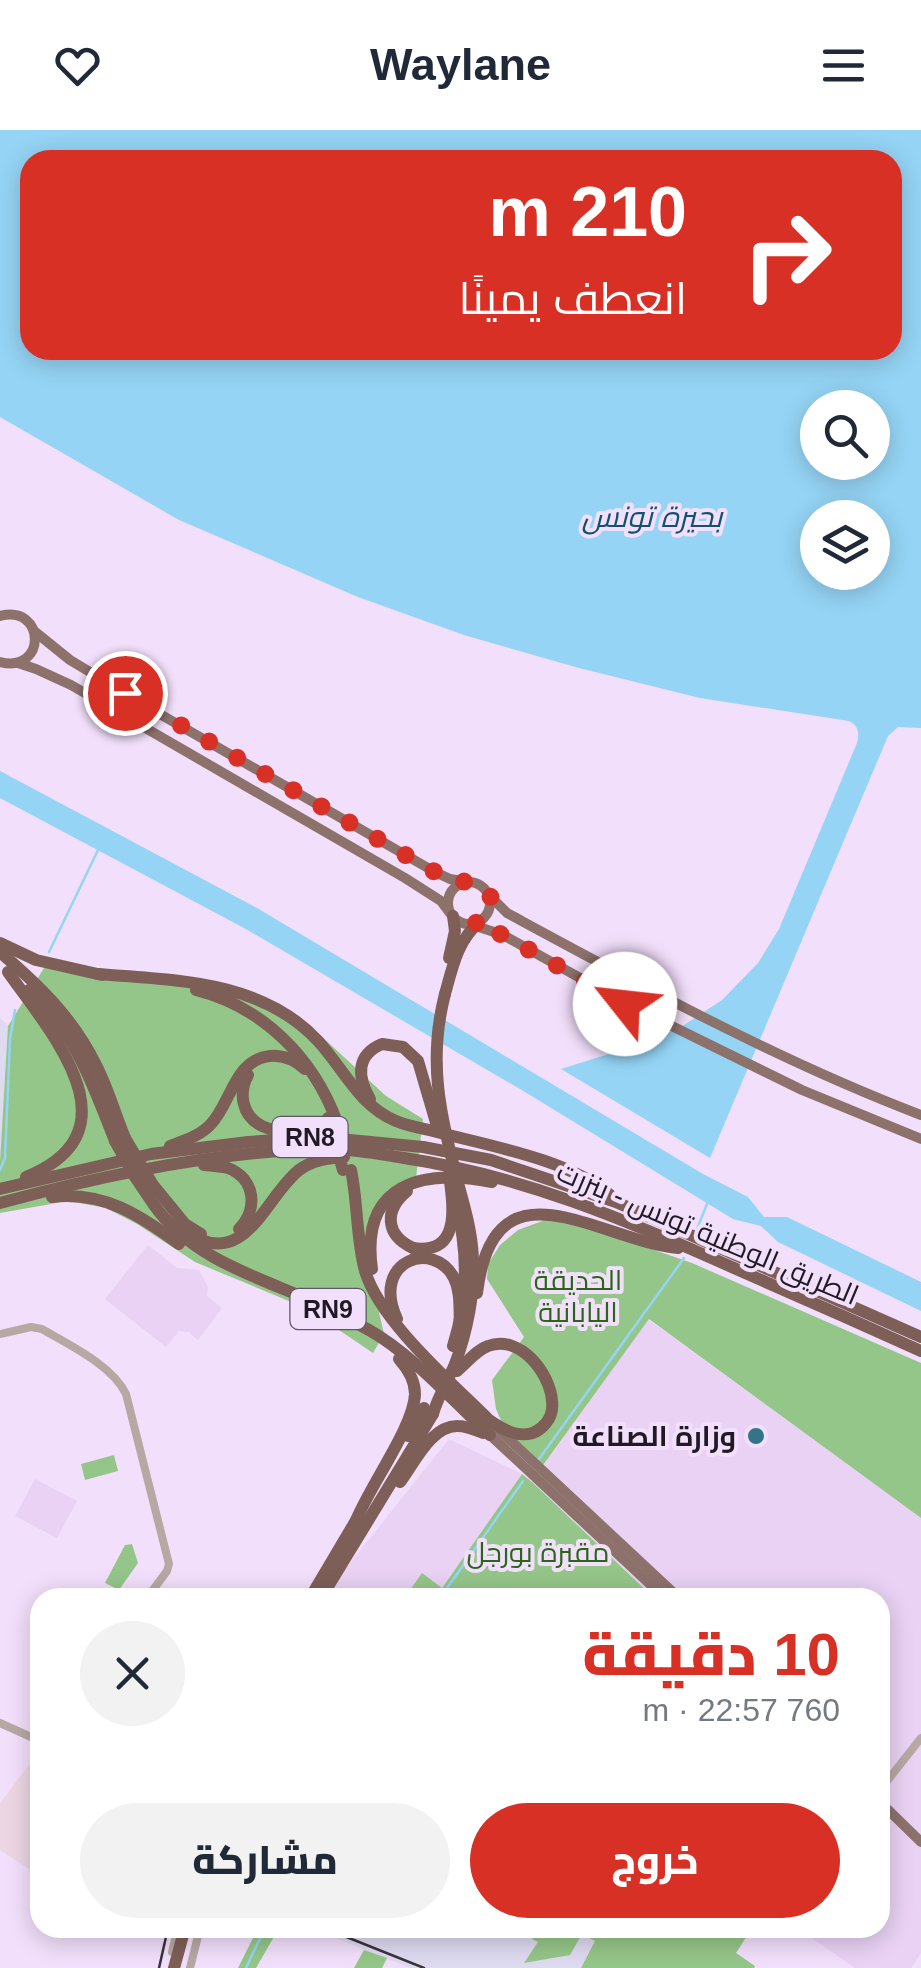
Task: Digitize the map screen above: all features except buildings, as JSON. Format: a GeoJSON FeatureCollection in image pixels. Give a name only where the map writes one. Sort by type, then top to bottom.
{"type":"FeatureCollection","features":[{"type":"Feature","properties":{"kind":"highway"},"geometry":{"type":"LineString","coordinates":[[404,1333],[389,1290],[394,1274],[412,1254],[431,1248],[447,1236],[453,1216],[428,1065],[430,1033],[455,931],[451,914]]}},
{"type":"Feature","properties":{"kind":"highway"},"geometry":{"type":"LineString","coordinates":[[327,1588],[454,1366],[463,1338],[474,1263],[468,1221],[441,1116],[436,1036],[441,992],[476,924]]}},
{"type":"Feature","properties":{"kind":"highway","name":"RN9"},"geometry":{"type":"LineString","coordinates":[[0,943],[36,960],[222,998],[281,1036],[313,1072],[332,1118]]}},
{"type":"Feature","properties":{"kind":"highway","name":"RN9"},"geometry":{"type":"LineString","coordinates":[[0,952],[39,986],[76,1030],[98,1068],[135,1178],[170,1224],[212,1257],[318,1303],[384,1339],[489,1428]]}},
{"type":"Feature","properties":{"kind":"highway","name":"RN9"},"geometry":{"type":"LineString","coordinates":[[4,969],[43,1004],[77,1049],[120,1139],[186,1224],[211,1236],[226,1235],[246,1222],[251,1193],[237,1173],[218,1166],[166,1166]]}},
{"type":"Feature","properties":{"kind":"highway","name":"RN9"},"geometry":{"type":"LineString","coordinates":[[0,1188],[51,1166],[62,1156],[76,1134],[81,1110],[80,1091],[66,1054],[4,969]]}},
{"type":"Feature","properties":{"kind":"highway"},"geometry":{"type":"LineString","coordinates":[[98,974],[208,985],[268,1005],[299,1022],[314,1036],[357,1092],[376,1109],[410,1126],[506,1150],[577,1174],[602,1188],[616,1202]]}},
{"type":"Feature","properties":{"kind":"highway"},"geometry":{"type":"LineString","coordinates":[[376,1109],[364,1091],[360,1073],[366,1055],[376,1046],[396,1044],[414,1055],[421,1068],[437,1126]]}},
{"type":"Feature","properties":{"kind":"highway","name":"RN9"},"geometry":{"type":"LineString","coordinates":[[150,1154],[207,1129],[240,1074],[262,1057],[280,1056],[304,1067],[321,1090],[332,1118],[347,1170],[370,1284],[384,1310],[489,1428]]}},
{"type":"Feature","properties":{"kind":"highway","name":"RN9"},"geometry":{"type":"LineString","coordinates":[[318,1137],[263,1127],[242,1099],[248,1074],[270,1062],[286,1064],[309,1081],[332,1118]]}},
{"type":"Feature","properties":{"kind":"highway","name":"الطريق الوطنية تونس - بنزرت"},"geometry":{"type":"LineString","coordinates":[[0,1188],[150,1154],[248,1142],[318,1137],[466,1154],[530,1171],[616,1202],[921,1337]]}},
{"type":"Feature","properties":{"kind":"highway","name":"الطريق الوطنية تونس - بنزرت"},"geometry":{"type":"LineString","coordinates":[[0,1204],[166,1166],[287,1151],[332,1149],[450,1164],[524,1183],[633,1223],[921,1351]]}},
{"type":"Feature","properties":{"kind":"highway","name":"RN9"},"geometry":{"type":"LineString","coordinates":[[154,1205],[197,1239],[224,1242],[249,1230],[302,1168],[333,1158],[384,1155]]}},
{"type":"Feature","properties":{"kind":"highway","name":"RN9"},"geometry":{"type":"LineString","coordinates":[[347,1170],[354,1252],[363,1286],[381,1319],[439,1388]]}},
{"type":"Feature","properties":{"kind":"highway"},"geometry":{"type":"LineString","coordinates":[[429,1411],[460,1325],[466,1283],[462,1223],[444,1175]]}},
{"type":"Feature","properties":{"kind":"highway"},"geometry":{"type":"LineString","coordinates":[[444,1175],[412,1187],[396,1201],[392,1210],[393,1230],[412,1254],[434,1260],[448,1270],[458,1289],[460,1325]]}},
{"type":"Feature","properties":{"kind":"highway"},"geometry":{"type":"LineString","coordinates":[[384,1310],[370,1254],[373,1222],[395,1192],[410,1183],[444,1175],[549,1193]]}},
{"type":"Feature","properties":{"kind":"highway"},"geometry":{"type":"LineString","coordinates":[[0,1204],[58,1196],[109,1202],[143,1218],[209,1262],[272,1285]]}},
{"type":"Feature","properties":{"kind":"highway"},"geometry":{"type":"LineString","coordinates":[[456,1373],[470,1330],[485,1252],[513,1221],[529,1214],[557,1214],[656,1245],[690,1248]]}},
{"type":"Feature","properties":{"kind":"highway"},"geometry":{"type":"LineString","coordinates":[[346,1318],[397,1356],[415,1389],[406,1423],[355,1523]]}},
{"type":"Feature","properties":{"kind":"highway"},"geometry":{"type":"LineString","coordinates":[[316,1588],[456,1373],[481,1349],[494,1344],[519,1349],[538,1367],[552,1397],[552,1412],[533,1433],[462,1426],[442,1430],[377,1506]]}},
{"type":"Feature","properties":{"kind":"highway"},"geometry":{"type":"LineString","coordinates":[[171,1968],[179,1938]]}},
{"type":"Feature","properties":{"kind":"highway"},"geometry":{"type":"LineString","coordinates":[[187,1968],[194,1938]]}},
{"type":"Feature","properties":{"kind":"main road"},"geometry":{"type":"LineString","coordinates":[[0,615],[20,616],[70,660],[435,872],[481,885],[507,913],[769,1049],[921,1115]]}},
{"type":"Feature","properties":{"kind":"main road"},"geometry":{"type":"LineString","coordinates":[[18,663],[30,654],[34,631]]}},
{"type":"Feature","properties":{"kind":"main road"},"geometry":{"type":"LineString","coordinates":[[0,662],[18,663],[70,686],[404,878],[441,901],[459,922],[503,935],[625,1004],[802,1090],[921,1140]]}},
{"type":"Feature","properties":{"kind":"main road"},"geometry":{"type":"LineString","coordinates":[[451,914],[451,892],[468,882]]}},
{"type":"Feature","properties":{"kind":"main road"},"geometry":{"type":"LineString","coordinates":[[476,924],[488,914],[489,895]]}},
{"type":"Feature","properties":{"kind":"main road"},"geometry":{"type":"LineString","coordinates":[[489,1428],[654,1588]]}},
{"type":"Feature","properties":{"kind":"main road"},"geometry":{"type":"LineString","coordinates":[[489,1428],[668,1588]]}},
{"type":"Feature","properties":{"kind":"main road"},"geometry":{"type":"LineString","coordinates":[[890,1812],[921,1842]]}},
{"type":"Feature","properties":{"kind":"street"},"geometry":{"type":"LineString","coordinates":[[0,1334],[36,1327],[115,1376],[126,1394],[169,1564],[154,1588]]}},
{"type":"Feature","properties":{"kind":"street"},"geometry":{"type":"LineString","coordinates":[[0,1723],[30,1736]]}},
{"type":"Feature","properties":{"kind":"street"},"geometry":{"type":"LineString","coordinates":[[890,1777],[921,1738]]}},
{"type":"Feature","properties":{"kind":"shaded area"},"geometry":{"type":"Polygon","coordinates":[[[0,1018],[8,1026],[0,1161],[0,1018]]]}},
{"type":"Feature","properties":{"kind":"shaded area"},"geometry":{"type":"Polygon","coordinates":[[[148,1245],[177,1268],[199,1270],[208,1287],[207,1296],[222,1308],[198,1340],[189,1332],[179,1331],[166,1347],[105,1299],[148,1245]]]}},
{"type":"Feature","properties":{"kind":"shaded area"},"geometry":{"type":"Polygon","coordinates":[[[648,1319],[921,1518],[921,1953],[911,1968],[855,1968],[812,1938],[890,1938],[890,1588],[644,1588],[532,1482],[648,1319]]]}},
{"type":"Feature","properties":{"kind":"shaded area"},"geometry":{"type":"Polygon","coordinates":[[[449,1439],[522,1474],[441,1588],[333,1588],[449,1439]]]}},
{"type":"Feature","properties":{"kind":"shaded area"},"geometry":{"type":"Polygon","coordinates":[[[35,1479],[77,1501],[57,1538],[15,1516],[35,1479]]]}},
{"type":"Feature","properties":{"kind":"shaded area"},"geometry":{"type":"Polygon","coordinates":[[[30,1764],[30,1870],[0,1850],[0,1803],[30,1764]]]}},
{"type":"Feature","properties":{"kind":"shaded area"},"geometry":{"type":"Polygon","coordinates":[[[335,1938],[537,1938],[526,1963],[574,1938],[595,1941],[581,1968],[410,1968],[335,1938]]]}},
{"type":"Feature","properties":{"kind":"green space"},"geometry":{"type":"Polygon","coordinates":[[[49,960],[209,983],[318,1033],[386,1096],[423,1119],[416,1178],[394,1189],[366,1255],[384,1334],[373,1353],[308,1309],[195,1262],[106,1208],[68,1201],[0,1213],[8,1026],[49,960]]]}},
{"type":"Feature","properties":{"kind":"green space","name":"الحديقة اليابانية"},"geometry":{"type":"Polygon","coordinates":[[[556,1216],[692,1263],[921,1363],[921,1518],[649,1319],[541,1468],[507,1434],[496,1409],[492,1380],[524,1337],[487,1279],[488,1264],[500,1245],[518,1230],[556,1216]]]}},
{"type":"Feature","properties":{"kind":"green space"},"geometry":{"type":"Polygon","coordinates":[[[114,1455],[118,1471],[85,1480],[81,1464],[114,1455]]]}},
{"type":"Feature","properties":{"kind":"green space","name":"مقبرة بورجل"},"geometry":{"type":"Polygon","coordinates":[[[522,1474],[644,1588],[442,1588],[522,1474]]]}},
{"type":"Feature","properties":{"kind":"green space"},"geometry":{"type":"Polygon","coordinates":[[[132,1544],[138,1563],[120,1588],[115,1588],[105,1583],[125,1545],[132,1544]]]}},
{"type":"Feature","properties":{"kind":"green space","name":"مقبرة بورجل"},"geometry":{"type":"Polygon","coordinates":[[[422,1573],[442,1588],[411,1588],[422,1573]]]}},
{"type":"Feature","properties":{"kind":"green space"},"geometry":{"type":"Polygon","coordinates":[[[253,1938],[273,1938],[256,1968],[238,1968],[253,1938]]]}},
{"type":"Feature","properties":{"kind":"green space"},"geometry":{"type":"Polygon","coordinates":[[[580,1938],[570,1955],[524,1963],[538,1942],[532,1939],[580,1938]]]}},
{"type":"Feature","properties":{"kind":"green space"},"geometry":{"type":"Polygon","coordinates":[[[589,1938],[746,1938],[736,1953],[755,1966],[581,1968],[595,1941],[589,1938]]]}},
{"type":"Feature","properties":{"kind":"green space"},"geometry":{"type":"Polygon","coordinates":[[[364,1950],[387,1958],[382,1968],[354,1968],[364,1950]]]}},
{"type":"Feature","properties":{"kind":"water","name":"بحيرة تونس"},"geometry":{"type":"Polygon","coordinates":[[[0,130],[921,130],[921,728],[898,727],[888,736],[710,1158],[561,1069],[647,1042],[684,1025],[722,1000],[758,963],[779,929],[857,743],[854,725],[849,721],[700,698],[579,668],[464,635],[358,597],[179,520],[0,417],[0,130]]]}},
{"type":"Feature","properties":{"kind":"water"},"geometry":{"type":"Polygon","coordinates":[[[0,771],[257,908],[703,1174],[748,1197],[764,1217],[787,1217],[921,1282],[921,1311],[778,1242],[761,1226],[733,1219],[244,928],[0,798],[0,771]]]}},
{"type":"Feature","properties":{"kind":"waterway"},"geometry":{"type":"LineString","coordinates":[[49,952],[98,850]]}},
{"type":"Feature","properties":{"kind":"waterway"},"geometry":{"type":"LineString","coordinates":[[0,1170],[5,1158],[10,1039],[15,1010]]}},
{"type":"Feature","properties":{"kind":"waterway"},"geometry":{"type":"LineString","coordinates":[[697,1229],[707,1204]]}},
{"type":"Feature","properties":{"kind":"waterway"},"geometry":{"type":"LineString","coordinates":[[539,1459],[684,1258]]}},
{"type":"Feature","properties":{"kind":"waterway"},"geometry":{"type":"LineString","coordinates":[[447,1588],[523,1481]]}},
{"type":"Feature","properties":{"kind":"waterway"},"geometry":{"type":"LineString","coordinates":[[246,1968],[260,1938]]}},
{"type":"Feature","properties":{"kind":"tram line"},"geometry":{"type":"LineString","coordinates":[[159,1968],[166,1938]]}},
{"type":"Feature","properties":{"kind":"tram line"},"geometry":{"type":"LineString","coordinates":[[349,1938],[424,1968]]}},
{"type":"Feature","properties":{"kind":"place","name":"وزارة الصناعة"},"geometry":{"type":"Point","coordinates":[756,1436]}},
{"type":"Feature","properties":{"kind":"route"},"geometry":{"type":"LineString","coordinates":[[125,693],[435,872],[481,885],[489,895],[490,908],[484,919],[473,924],[503,935],[625,1004]]}}]}
